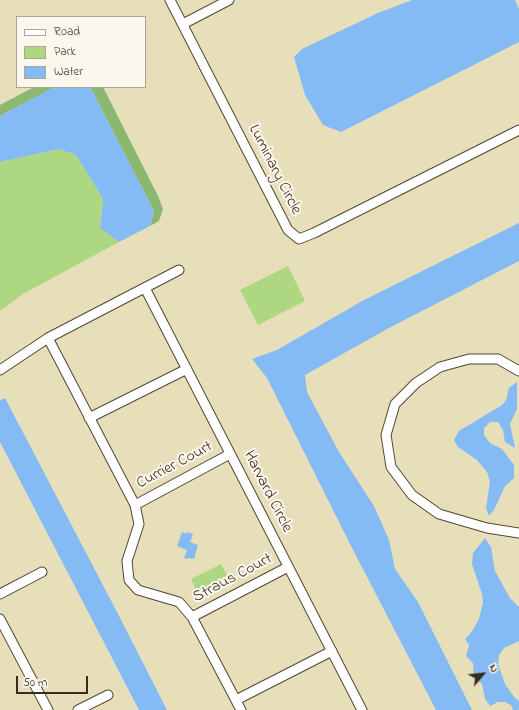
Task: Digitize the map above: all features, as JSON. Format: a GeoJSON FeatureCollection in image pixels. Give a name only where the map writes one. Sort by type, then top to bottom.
{"type":"FeatureCollection","features":[{"type":"Feature","properties":{"kind":"street","name":"Luminary Circle"},"geometry":{"type":"LineString","coordinates":[[170,0],[288,230],[299,239],[314,233],[519,130]]}},
{"type":"Feature","properties":{"kind":"street"},"geometry":{"type":"LineString","coordinates":[[183,24],[229,0]]}},
{"type":"Feature","properties":{"kind":"street"},"geometry":{"type":"LineString","coordinates":[[0,368],[13,362],[48,338],[179,270]]}},
{"type":"Feature","properties":{"kind":"street","name":"Harvard Circle"},"geometry":{"type":"LineString","coordinates":[[145,288],[362,710]]}},
{"type":"Feature","properties":{"kind":"street"},"geometry":{"type":"LineString","coordinates":[[48,338],[135,505],[139,524],[126,561],[129,580],[138,590],[179,602],[192,617],[241,710]]}},
{"type":"Feature","properties":{"kind":"street"},"geometry":{"type":"LineString","coordinates":[[519,371],[498,359],[469,359],[440,367],[416,382],[395,404],[386,435],[391,466],[412,496],[439,514],[487,528],[519,533]]}},
{"type":"Feature","properties":{"kind":"street"},"geometry":{"type":"LineString","coordinates":[[89,418],[187,369]]}},
{"type":"Feature","properties":{"kind":"street","name":"Currier Court"},"geometry":{"type":"LineString","coordinates":[[135,505],[230,454]]}},
{"type":"Feature","properties":{"kind":"street","name":"Straus Court"},"geometry":{"type":"LineString","coordinates":[[192,617],[288,566]]}},
{"type":"Feature","properties":{"kind":"street"},"geometry":{"type":"LineString","coordinates":[[0,594],[42,572]]}},
{"type":"Feature","properties":{"kind":"street"},"geometry":{"type":"LineString","coordinates":[[0,619],[48,710]]}},
{"type":"Feature","properties":{"kind":"street"},"geometry":{"type":"LineString","coordinates":[[236,700],[332,651]]}},
{"type":"Feature","properties":{"kind":"street"},"geometry":{"type":"LineString","coordinates":[[78,710],[108,695]]}},
{"type":"Feature","properties":{"kind":"green space"},"geometry":{"type":"Polygon","coordinates":[[[32,88],[53,88],[0,116],[0,105],[32,88]]]}},
{"type":"Feature","properties":{"kind":"green space"},"geometry":{"type":"Polygon","coordinates":[[[91,88],[104,88],[158,196],[163,209],[159,221],[150,226],[154,211],[91,88]]]}},
{"type":"Feature","properties":{"kind":"green space"},"geometry":{"type":"Polygon","coordinates":[[[59,149],[76,155],[103,199],[100,228],[119,242],[23,294],[0,311],[0,162],[59,149]]]}},
{"type":"Feature","properties":{"kind":"green space"},"geometry":{"type":"Polygon","coordinates":[[[288,266],[305,301],[258,325],[240,290],[288,266]]]}},
{"type":"Feature","properties":{"kind":"green space"},"geometry":{"type":"Polygon","coordinates":[[[221,564],[229,578],[198,594],[191,579],[221,564]]]}},
{"type":"Feature","properties":{"kind":"water"},"geometry":{"type":"Polygon","coordinates":[[[412,0],[515,0],[519,9],[519,42],[341,132],[323,125],[305,95],[294,57],[302,49],[378,13],[412,0]]]}},
{"type":"Feature","properties":{"kind":"water"},"geometry":{"type":"Polygon","coordinates":[[[53,88],[91,88],[154,211],[150,226],[119,242],[100,228],[103,199],[76,155],[59,149],[0,162],[0,116],[53,88]]]}},
{"type":"Feature","properties":{"kind":"water"},"geometry":{"type":"Polygon","coordinates":[[[519,223],[519,261],[389,328],[305,375],[307,392],[339,452],[374,506],[389,540],[395,569],[418,602],[472,710],[436,710],[350,544],[267,378],[252,359],[277,350],[364,300],[519,223]]]}},
{"type":"Feature","properties":{"kind":"water"},"geometry":{"type":"Polygon","coordinates":[[[517,382],[517,409],[510,424],[515,448],[505,442],[503,430],[498,422],[490,422],[484,428],[484,435],[490,443],[502,449],[514,465],[514,478],[505,486],[494,510],[489,516],[486,508],[490,482],[487,472],[477,460],[458,447],[454,440],[459,431],[502,405],[506,400],[509,388],[517,382]]]}},
{"type":"Feature","properties":{"kind":"water"},"geometry":{"type":"Polygon","coordinates":[[[5,398],[167,710],[139,710],[0,442],[0,400],[5,398]]]}},
{"type":"Feature","properties":{"kind":"water"},"geometry":{"type":"Polygon","coordinates":[[[182,532],[193,534],[190,542],[198,545],[194,559],[184,558],[187,550],[177,546],[182,532]]]}},
{"type":"Feature","properties":{"kind":"water"},"geometry":{"type":"Polygon","coordinates":[[[485,538],[491,547],[495,571],[510,598],[519,607],[519,641],[504,648],[499,655],[498,664],[505,684],[514,697],[519,701],[519,710],[513,710],[511,705],[505,702],[498,702],[490,706],[485,699],[482,684],[474,677],[473,663],[466,656],[469,645],[465,639],[471,633],[479,619],[483,602],[482,594],[472,564],[473,553],[485,538]]]}}]}
